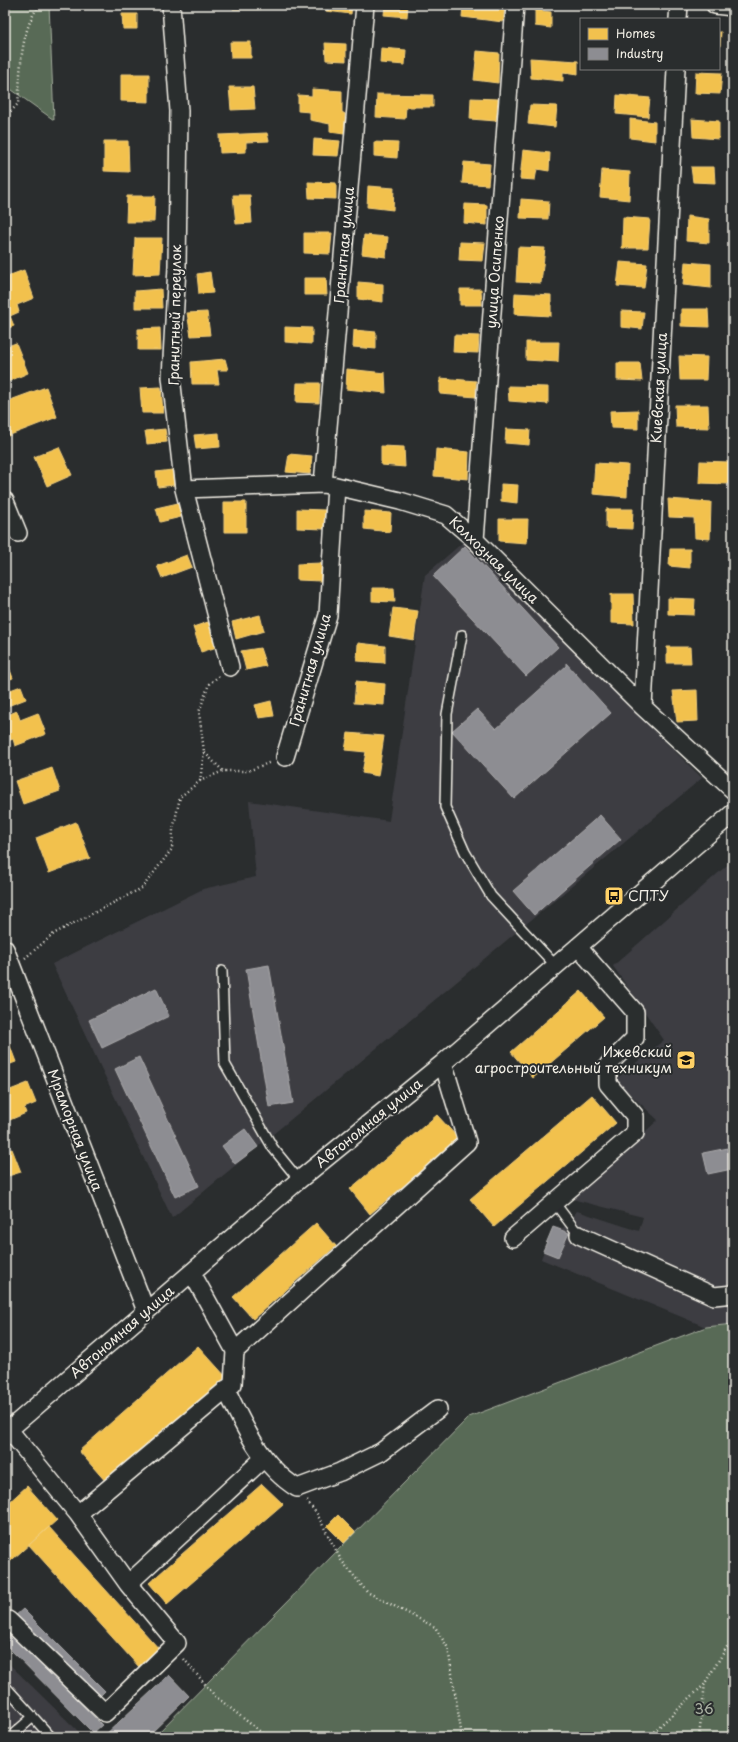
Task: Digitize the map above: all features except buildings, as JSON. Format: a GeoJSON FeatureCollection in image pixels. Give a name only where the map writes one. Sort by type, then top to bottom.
{"type":"FeatureCollection","features":[{"type":"Feature","properties":{"kind":"street","name":"Гранитный переулок"},"geometry":{"type":"LineString","coordinates":[[171,5],[179,111],[176,267],[171,377],[184,489],[230,667]]}},
{"type":"Feature","properties":{"kind":"street","name":"Гранитная улица"},"geometry":{"type":"LineString","coordinates":[[284,758],[328,615],[329,485],[365,5]]}},
{"type":"Feature","properties":{"kind":"street","name":"улица Осипенко"},"geometry":{"type":"LineString","coordinates":[[475,540],[515,5]]}},
{"type":"Feature","properties":{"kind":"street"},"geometry":{"type":"LineString","coordinates":[[678,18],[679,5]]}},
{"type":"Feature","properties":{"kind":"street"},"geometry":{"type":"LineString","coordinates":[[715,5],[733,7]]}},
{"type":"Feature","properties":{"kind":"street","name":"Киевская улица"},"geometry":{"type":"LineString","coordinates":[[643,707],[676,70]]}},
{"type":"Feature","properties":{"kind":"street","name":"Колхозная улица"},"geometry":{"type":"LineString","coordinates":[[184,489],[329,485],[400,501],[446,515],[475,540],[643,707],[733,790]]}},
{"type":"Feature","properties":{"kind":"street"},"geometry":{"type":"LineString","coordinates":[[5,502],[18,533]]}},
{"type":"Feature","properties":{"kind":"street","name":"Автономная улица"},"geometry":{"type":"LineString","coordinates":[[7,1431],[299,1180],[443,1063],[733,813]]}},
{"type":"Feature","properties":{"kind":"street"},"geometry":{"type":"LineString","coordinates":[[513,1238],[635,1133],[635,1116],[608,1084],[608,1065],[635,1038],[635,1012],[578,947]]}},
{"type":"Feature","properties":{"kind":"street","name":"Мраморная улица"},"geometry":{"type":"LineString","coordinates":[[5,949],[146,1311]]}},
{"type":"Feature","properties":{"kind":"street"},"geometry":{"type":"LineString","coordinates":[[235,1351],[467,1142],[443,1063]]}},
{"type":"Feature","properties":{"kind":"street"},"geometry":{"type":"LineString","coordinates":[[579,1235],[714,1296],[733,1294]]}},
{"type":"Feature","properties":{"kind":"street"},"geometry":{"type":"LineString","coordinates":[[78,1514],[233,1384],[235,1351],[192,1273]]}},
{"type":"Feature","properties":{"kind":"street"},"geometry":{"type":"LineString","coordinates":[[226,1390],[264,1458],[287,1482],[297,1488],[340,1472],[381,1452],[438,1409]]}},
{"type":"Feature","properties":{"kind":"street"},"geometry":{"type":"LineString","coordinates":[[7,1431],[78,1514],[128,1584],[177,1643],[105,1714],[8,1620]]}},
{"type":"Feature","properties":{"kind":"street"},"geometry":{"type":"LineString","coordinates":[[128,1584],[264,1458]]}},
{"type":"Feature","properties":{"kind":"lane"},"geometry":{"type":"LineString","coordinates":[[462,635],[447,714],[446,806],[465,852],[491,896],[556,966]]}},
{"type":"Feature","properties":{"kind":"lane"},"geometry":{"type":"LineString","coordinates":[[222,971],[225,1064],[273,1148],[299,1180]]}},
{"type":"Feature","properties":{"kind":"lane"},"geometry":{"type":"LineString","coordinates":[[554,1202],[579,1235]]}},
{"type":"Feature","properties":{"kind":"lane"},"geometry":{"type":"LineString","coordinates":[[5,1686],[50,1737]]}},
{"type":"Feature","properties":{"kind":"lane"},"geometry":{"type":"LineString","coordinates":[[10,1737],[33,1717]]}},
{"type":"Feature","properties":{"kind":"path"},"geometry":{"type":"LineString","coordinates":[[5,117],[18,104],[22,43],[32,15],[39,5]]}},
{"type":"Feature","properties":{"kind":"path"},"geometry":{"type":"LineString","coordinates":[[200,781],[204,752],[199,712],[209,684],[230,667]]}},
{"type":"Feature","properties":{"kind":"path"},"geometry":{"type":"LineString","coordinates":[[204,752],[223,771]]}},
{"type":"Feature","properties":{"kind":"path"},"geometry":{"type":"LineString","coordinates":[[12,966],[55,933],[142,888],[172,849],[173,830],[180,797],[200,781],[223,771],[248,771],[284,758]]}},
{"type":"Feature","properties":{"kind":"path"},"geometry":{"type":"LineString","coordinates":[[297,1488],[317,1514],[342,1560],[367,1592],[435,1627],[448,1648],[462,1737]]}},
{"type":"Feature","properties":{"kind":"path"},"geometry":{"type":"LineString","coordinates":[[648,1737],[705,1683],[733,1637]]}},
{"type":"Feature","properties":{"kind":"path"},"geometry":{"type":"LineString","coordinates":[[177,1643],[184,1659],[215,1696],[268,1737]]}},
{"type":"Feature","properties":{"kind":"path"},"geometry":{"type":"LineString","coordinates":[[699,1737],[705,1683]]}},
{"type":"Feature","properties":{"kind":"shaded area"},"geometry":{"type":"Polygon","coordinates":[[[468,538],[653,730],[702,778],[172,1218],[52,964],[203,889],[256,877],[249,801],[389,821],[425,575],[468,538]]]}},
{"type":"Feature","properties":{"kind":"shaded area","name":"Ижевский агростроительный техникум"},"geometry":{"type":"Polygon","coordinates":[[[733,860],[733,1324],[706,1327],[541,1259],[553,1227],[563,1228],[577,1211],[639,1231],[643,1217],[572,1199],[658,1120],[615,1080],[664,1040],[613,966],[733,860]]]}},
{"type":"Feature","properties":{"kind":"shaded area"},"geometry":{"type":"Polygon","coordinates":[[[5,1660],[84,1737],[5,1737],[5,1660]]]}},
{"type":"Feature","properties":{"kind":"green space"},"geometry":{"type":"Polygon","coordinates":[[[5,5],[49,5],[54,120],[5,85],[5,5]]]}},
{"type":"Feature","properties":{"kind":"green space","name":"36"},"geometry":{"type":"Polygon","coordinates":[[[733,1324],[733,1737],[154,1737],[469,1417],[706,1327],[733,1324]]]}},
{"type":"Feature","properties":{"kind":"place","name":"СПТУ"},"geometry":{"type":"Point","coordinates":[614,896]}},
{"type":"Feature","properties":{"kind":"place","name":"Ижевский агростроительный техникум"},"geometry":{"type":"Point","coordinates":[686,1060]}}]}
